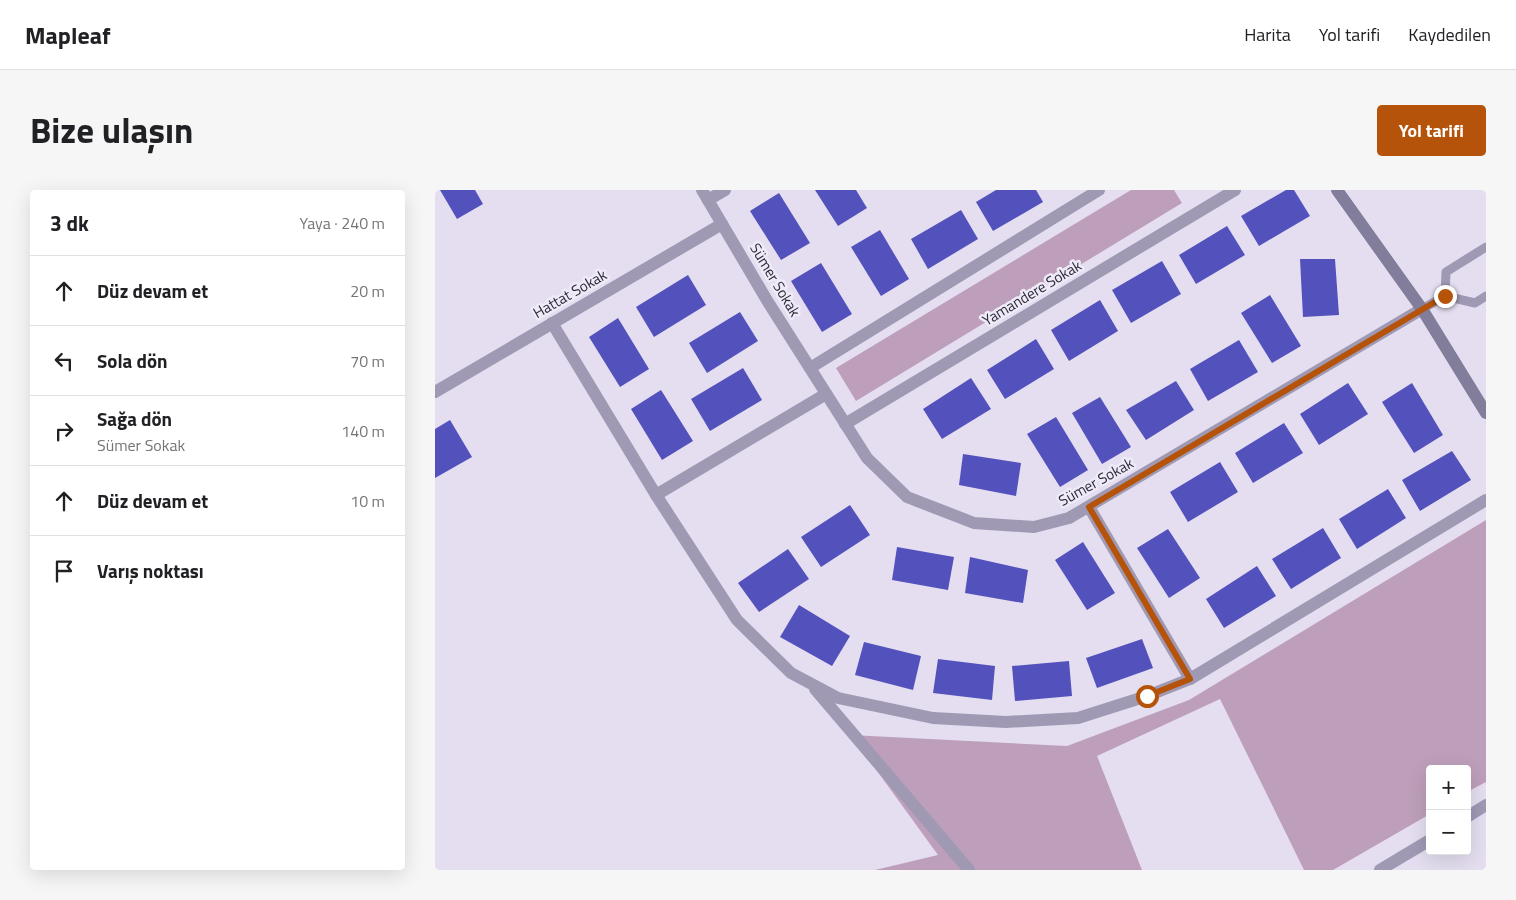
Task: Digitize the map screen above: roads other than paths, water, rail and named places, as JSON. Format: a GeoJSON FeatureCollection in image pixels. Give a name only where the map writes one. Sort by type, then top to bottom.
{"type":"FeatureCollection","features":[{"type":"Feature","properties":{"kind":"street"},"geometry":{"type":"LineString","coordinates":[[705,195],[725,190]]}},
{"type":"Feature","properties":{"kind":"street"},"geometry":{"type":"LineString","coordinates":[[810,368],[1099,190]]}},
{"type":"Feature","properties":{"kind":"street","name":"Yamandere Sokak"},"geometry":{"type":"LineString","coordinates":[[845,424],[1235,190]]}},
{"type":"Feature","properties":{"kind":"street"},"geometry":{"type":"LineString","coordinates":[[1337,190],[1422,309],[1486,412]]}},
{"type":"Feature","properties":{"kind":"street","name":"Sümer Sokak"},"geometry":{"type":"LineString","coordinates":[[705,195],[867,458],[907,497],[975,524],[1035,527],[1069,518],[1422,309]]}},
{"type":"Feature","properties":{"kind":"street","name":"Hattat Sokak"},"geometry":{"type":"LineString","coordinates":[[435,392],[722,224]]}},
{"type":"Feature","properties":{"kind":"street"},"geometry":{"type":"LineString","coordinates":[[552,323],[656,496],[737,620],[791,672],[838,698],[933,718],[1007,722],[1078,718],[1147,696],[1190,679],[1486,500]]}},
{"type":"Feature","properties":{"kind":"street"},"geometry":{"type":"LineString","coordinates":[[656,496],[826,394]]}},
{"type":"Feature","properties":{"kind":"street"},"geometry":{"type":"LineString","coordinates":[[1089,507],[1190,679]]}},
{"type":"Feature","properties":{"kind":"street"},"geometry":{"type":"LineString","coordinates":[[810,683],[969,870]]}},
{"type":"Feature","properties":{"kind":"street"},"geometry":{"type":"LineString","coordinates":[[1471,814],[1486,805]]}},
{"type":"Feature","properties":{"kind":"street"},"geometry":{"type":"LineString","coordinates":[[1380,870],[1426,842]]}},
{"type":"Feature","properties":{"kind":"lane"},"geometry":{"type":"LineString","coordinates":[[1445,296],[1446,272],[1486,247]]}},
{"type":"Feature","properties":{"kind":"lane"},"geometry":{"type":"LineString","coordinates":[[1422,309],[1445,296],[1475,303],[1486,296]]}}]}
